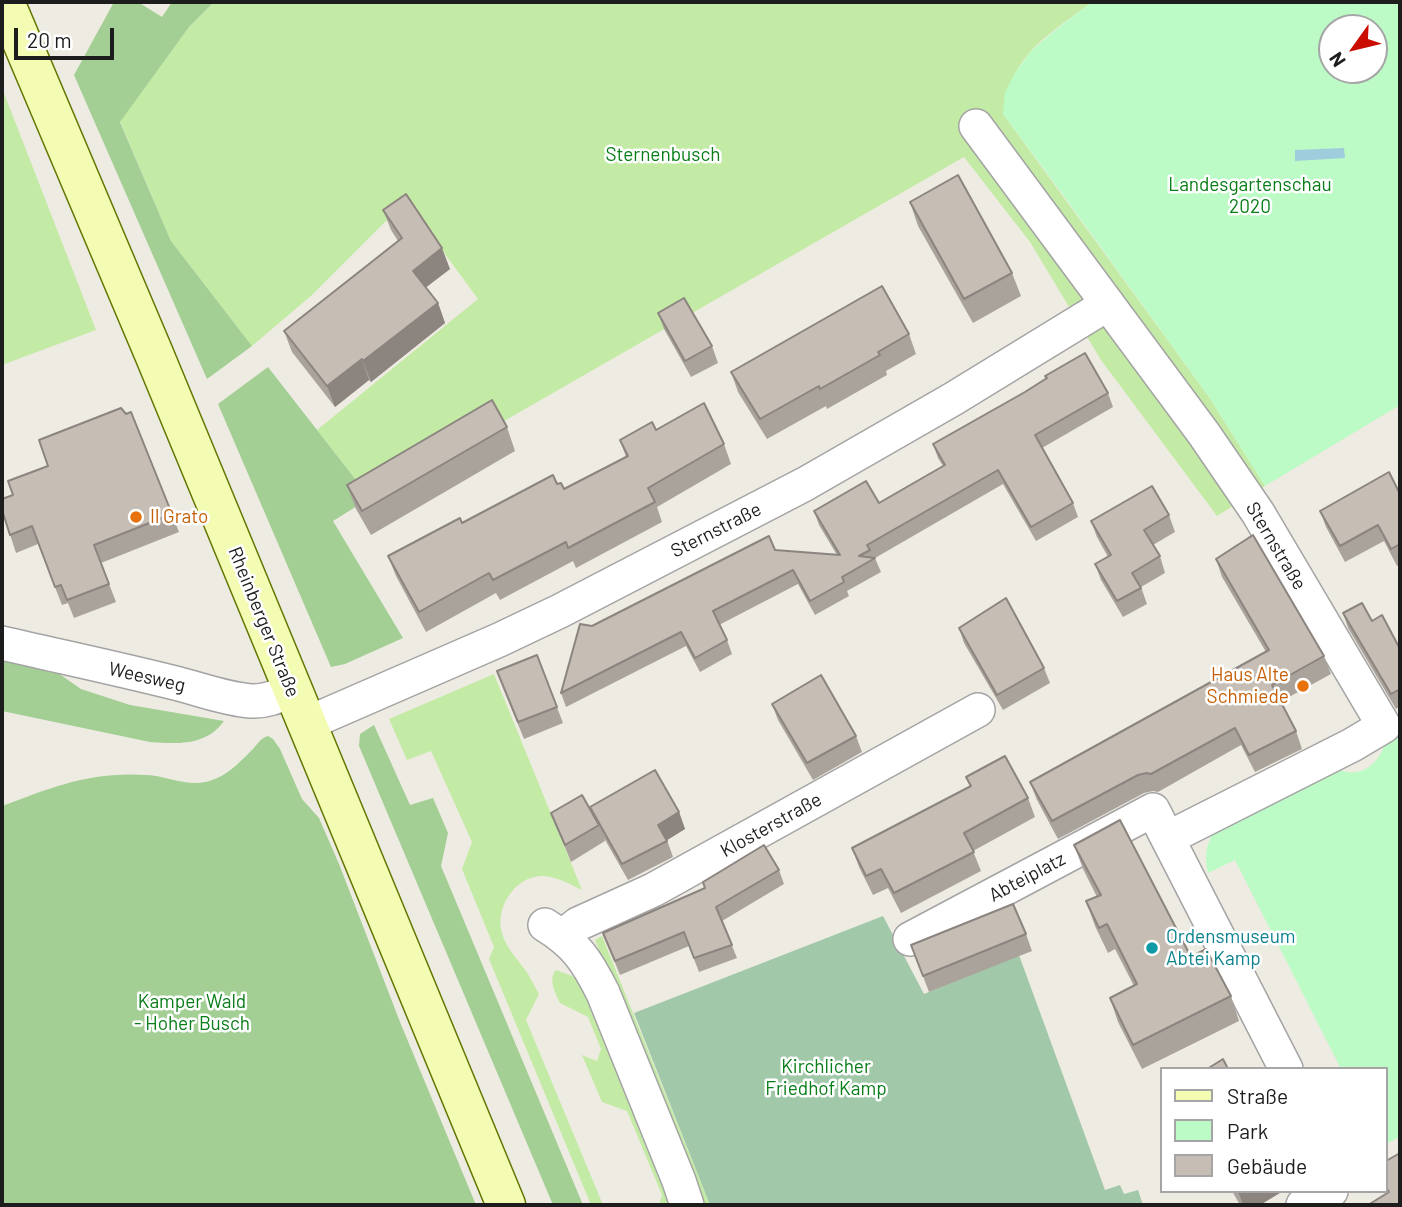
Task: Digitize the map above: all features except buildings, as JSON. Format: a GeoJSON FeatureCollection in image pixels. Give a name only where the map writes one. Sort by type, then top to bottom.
{"type":"FeatureCollection","features":[{"type":"Feature","properties":{"kind":"main road","name":"Rheinberger Straße"},"geometry":{"type":"LineString","coordinates":[[5,2],[154,354],[506,1205]]}},
{"type":"Feature","properties":{"kind":"street","name":"Sternstraße"},"geometry":{"type":"LineString","coordinates":[[976,126],[1220,457],[1258,513],[1384,726],[1352,745],[1168,838]]}},
{"type":"Feature","properties":{"kind":"street","name":"Sternstraße"},"geometry":{"type":"LineString","coordinates":[[299,707],[512,635],[805,484],[953,399],[1108,304]]}},
{"type":"Feature","properties":{"kind":"street","name":"Weesweg"},"geometry":{"type":"LineString","coordinates":[[2,643],[251,701],[273,698],[299,707]]}},
{"type":"Feature","properties":{"kind":"street","name":"Klosterstraße"},"geometry":{"type":"LineString","coordinates":[[687,1205],[603,993],[577,950],[554,930],[578,924],[686,873],[978,710]]}},
{"type":"Feature","properties":{"kind":"street","name":"Abteiplatz"},"geometry":{"type":"LineString","coordinates":[[910,939],[1153,810],[1285,1067]]}},
{"type":"Feature","properties":{"kind":"street"},"geometry":{"type":"LineString","coordinates":[[1303,1205],[1327,1193]]}},
{"type":"Feature","properties":{"kind":"green space"},"geometry":{"type":"Polygon","coordinates":[[[114,2],[138,2],[162,17],[172,2],[214,2],[189,27],[120,122],[171,241],[252,346],[207,379],[74,75],[114,2]]]}},
{"type":"Feature","properties":{"kind":"green space","name":"Sternenbusch"},"geometry":{"type":"Polygon","coordinates":[[[214,2],[1092,2],[1050,33],[1023,61],[1012,82],[1003,114],[1209,397],[1265,486],[1217,516],[1101,360],[1030,242],[964,157],[370,498],[317,430],[478,299],[406,201],[312,295],[252,346],[171,241],[120,121],[189,27],[214,2]]]}},
{"type":"Feature","properties":{"kind":"green space","name":"Landesgartenschau 2020"},"geometry":{"type":"Polygon","coordinates":[[[1092,2],[1400,2],[1400,405],[1265,486],[1209,397],[1003,114],[1005,92],[1030,52],[1092,2]]]}},
{"type":"Feature","properties":{"kind":"green space"},"geometry":{"type":"Polygon","coordinates":[[[2,88],[96,330],[2,365],[2,88]]]}},
{"type":"Feature","properties":{"kind":"green space"},"geometry":{"type":"Polygon","coordinates":[[[268,367],[370,498],[333,521],[403,638],[345,664],[331,667],[218,404],[268,367]]]}},
{"type":"Feature","properties":{"kind":"green space"},"geometry":{"type":"Polygon","coordinates":[[[2,653],[42,662],[81,689],[130,705],[224,721],[209,735],[200,739],[160,743],[2,711],[2,653]]]}},
{"type":"Feature","properties":{"kind":"green space"},"geometry":{"type":"Polygon","coordinates":[[[494,674],[582,890],[562,880],[545,876],[522,882],[504,905],[501,914],[502,933],[506,944],[539,994],[526,1020],[603,1205],[591,1205],[489,959],[494,947],[462,869],[472,842],[431,751],[407,760],[389,719],[494,674]]]}},
{"type":"Feature","properties":{"kind":"green space"},"geometry":{"type":"Polygon","coordinates":[[[374,725],[410,805],[433,798],[448,833],[441,866],[583,1205],[553,1205],[359,746],[360,734],[374,725]]]}},
{"type":"Feature","properties":{"kind":"green space"},"geometry":{"type":"Polygon","coordinates":[[[1400,729],[1400,1137],[1388,1143],[1388,1067],[1340,1067],[1235,860],[1208,873],[1206,860],[1208,845],[1216,828],[1331,767],[1356,772],[1369,767],[1379,757],[1387,737],[1400,729]]]}},
{"type":"Feature","properties":{"kind":"green space","name":"Kamper Wald - Hoher Busch"},"geometry":{"type":"Polygon","coordinates":[[[268,736],[280,749],[302,799],[319,818],[476,1205],[2,1205],[2,806],[72,782],[108,775],[147,775],[190,783],[205,782],[231,770],[268,736]]]}},
{"type":"Feature","properties":{"kind":"green space","name":"Kirchlicher Friedhof Kamp"},"geometry":{"type":"Polygon","coordinates":[[[883,916],[924,994],[1019,955],[1105,1190],[1120,1185],[1124,1194],[1138,1190],[1143,1205],[710,1205],[634,1013],[883,916]]]}},
{"type":"Feature","properties":{"kind":"green space"},"geometry":{"type":"Polygon","coordinates":[[[602,936],[710,1205],[701,1205],[595,940],[602,936]]]}},
{"type":"Feature","properties":{"kind":"green space"},"geometry":{"type":"Polygon","coordinates":[[[556,970],[581,983],[674,1205],[659,1205],[662,1195],[627,1111],[602,1102],[582,1055],[597,1061],[601,1049],[588,1017],[560,1003],[552,982],[556,970]]]}},
{"type":"Feature","properties":{"kind":"water"},"geometry":{"type":"Polygon","coordinates":[[[1344,148],[1345,158],[1295,161],[1295,150],[1344,148]]]}},
{"type":"Feature","properties":{"kind":"place","name":"Il Grato"},"geometry":{"type":"Point","coordinates":[136,517]}},
{"type":"Feature","properties":{"kind":"place","name":"Haus Alte Schmiede"},"geometry":{"type":"Point","coordinates":[1303,686]}},
{"type":"Feature","properties":{"kind":"place","name":"Ordensmuseum Abtei Kamp"},"geometry":{"type":"Point","coordinates":[1152,948]}}]}
